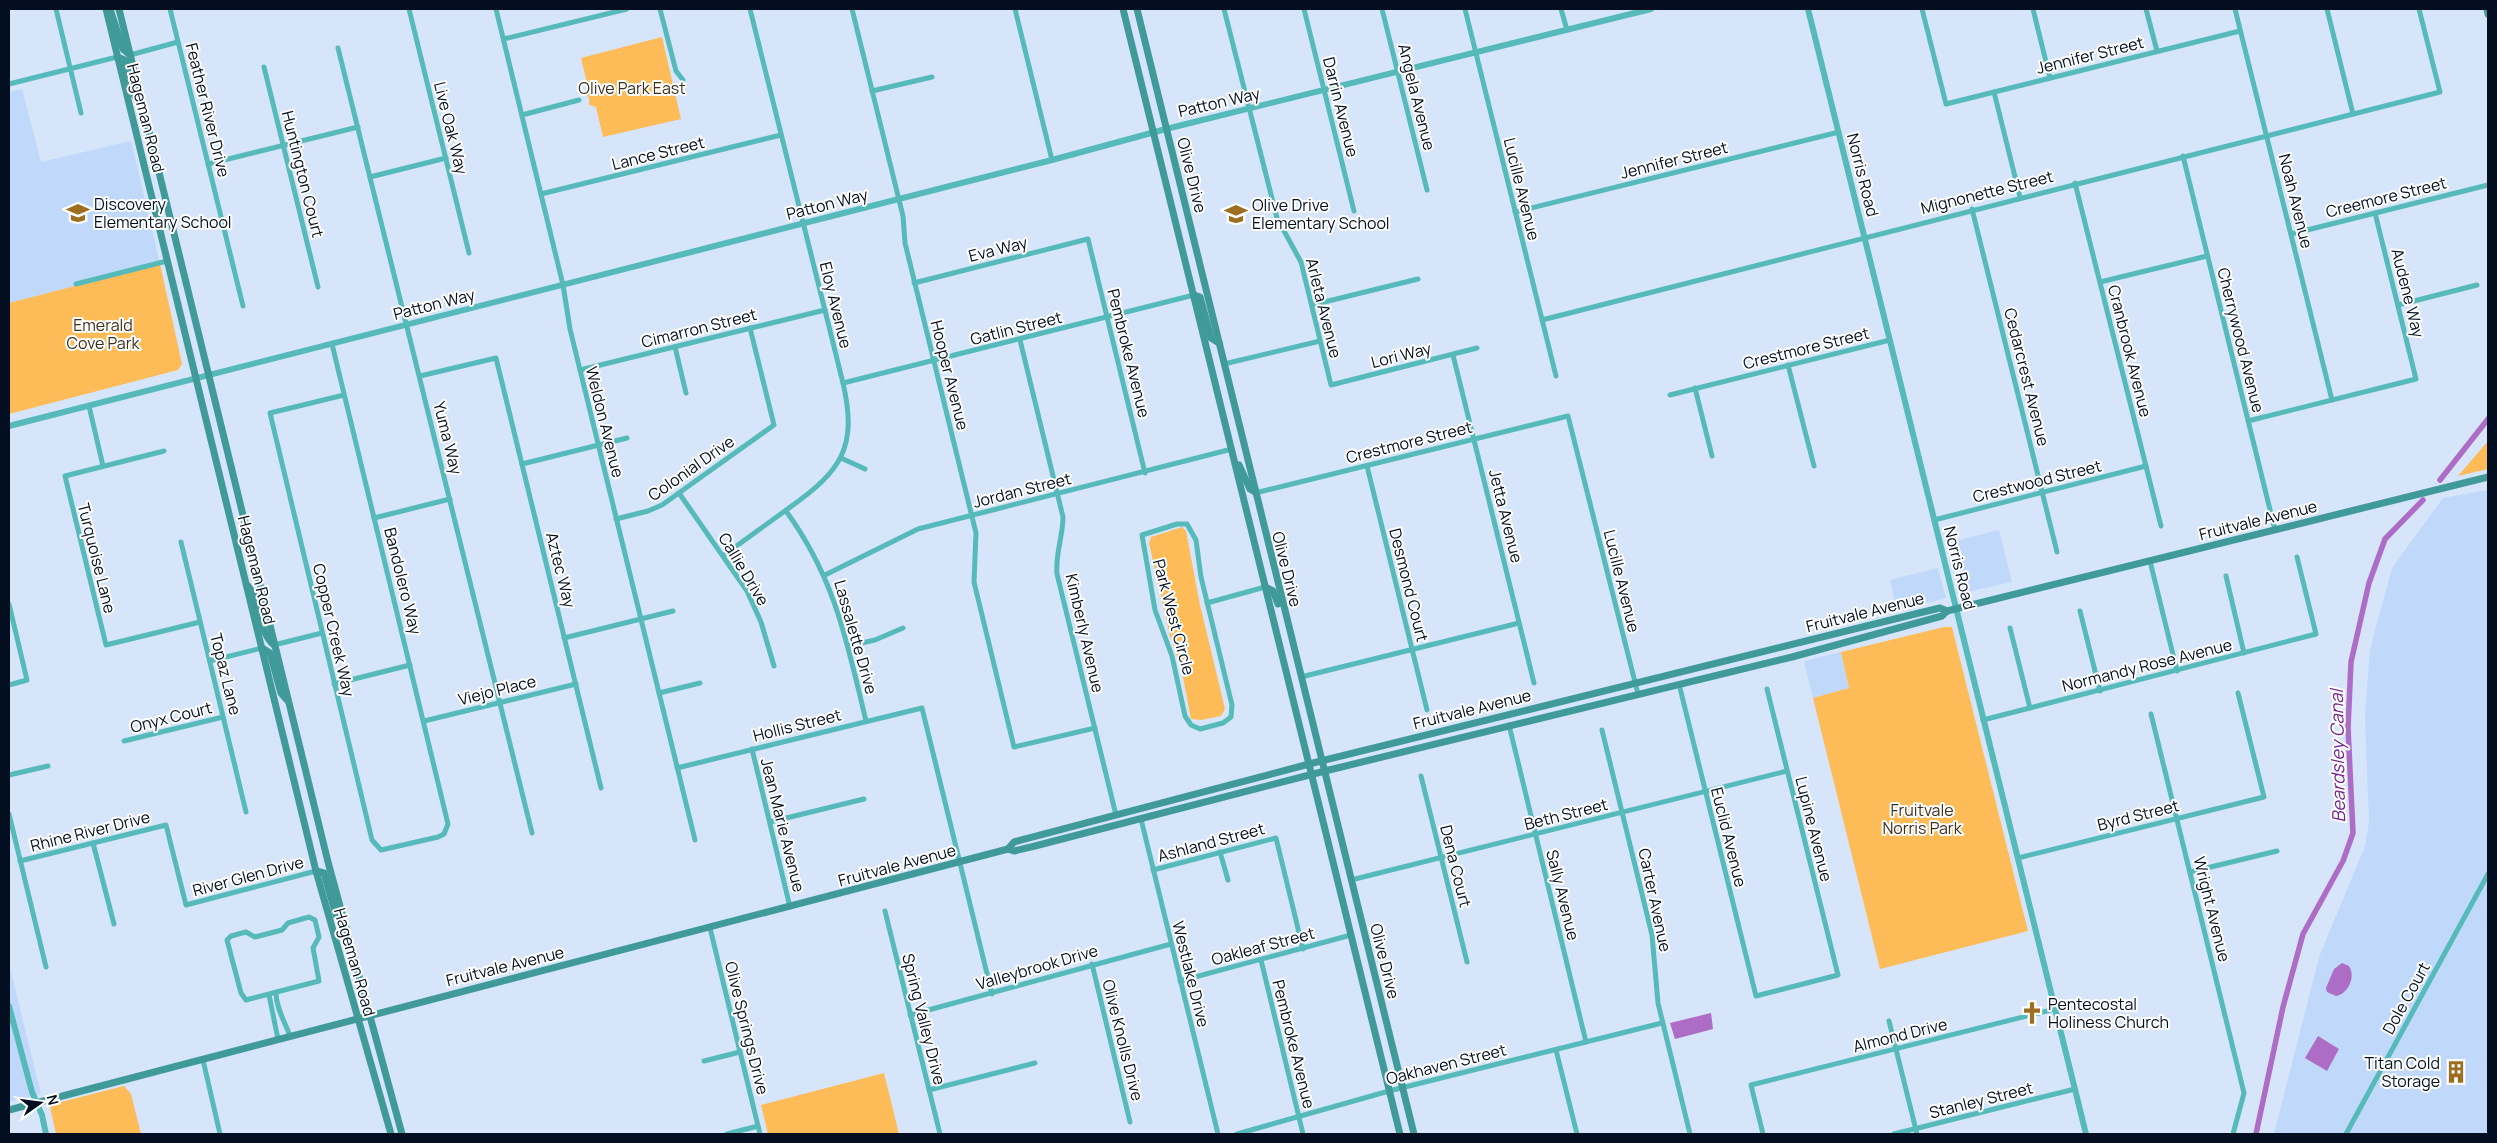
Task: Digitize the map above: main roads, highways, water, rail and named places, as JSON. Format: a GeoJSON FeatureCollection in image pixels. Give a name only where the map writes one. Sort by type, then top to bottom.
{"type":"FeatureCollection","features":[{"type":"Feature","properties":{"kind":"main road"},"geometry":{"type":"LineString","coordinates":[[108,9],[123,49],[130,54]]}},
{"type":"Feature","properties":{"kind":"main road","name":"Hageman Road"},"geometry":{"type":"LineString","coordinates":[[108,9],[117,57],[316,871],[356,1018],[391,1134]]}},
{"type":"Feature","properties":{"kind":"main road","name":"Hageman Road"},"geometry":{"type":"LineString","coordinates":[[119,9],[288,702],[346,932],[401,1134]]}},
{"type":"Feature","properties":{"kind":"main road","name":"Olive Drive"},"geometry":{"type":"LineString","coordinates":[[1123,9],[1400,1134]]}},
{"type":"Feature","properties":{"kind":"main road","name":"Olive Drive"},"geometry":{"type":"LineString","coordinates":[[1137,9],[1287,626],[1325,771],[1414,1134]]}},
{"type":"Feature","properties":{"kind":"main road"},"geometry":{"type":"LineString","coordinates":[[2487,9],[2488,14]]}},
{"type":"Feature","properties":{"kind":"main road"},"geometry":{"type":"LineString","coordinates":[[117,57],[125,60],[134,95],[142,106]]}},
{"type":"Feature","properties":{"kind":"main road"},"geometry":{"type":"LineString","coordinates":[[1194,295],[1200,297],[1212,338],[1219,344]]}},
{"type":"Feature","properties":{"kind":"main road"},"geometry":{"type":"LineString","coordinates":[[1232,449],[1250,489],[1255,493]]}},
{"type":"Feature","properties":{"kind":"main road","name":"Fruitvale Avenue"},"geometry":{"type":"LineString","coordinates":[[1008,849],[1014,842],[1322,760],[1940,608],[1947,611],[1956,610],[2488,476]]}},
{"type":"Feature","properties":{"kind":"main road"},"geometry":{"type":"LineString","coordinates":[[246,584],[256,596],[267,639],[274,645]]}},
{"type":"Feature","properties":{"kind":"main road"},"geometry":{"type":"LineString","coordinates":[[1265,587],[1273,591],[1287,626]]}},
{"type":"Feature","properties":{"kind":"main road","name":"Fruitvale Avenue"},"geometry":{"type":"LineString","coordinates":[[9,1110],[203,1060],[369,1014],[710,928],[1008,849],[1014,851],[1311,774],[1820,649],[1942,616],[1947,611]]}},
{"type":"Feature","properties":{"kind":"main road"},"geometry":{"type":"LineString","coordinates":[[1817,638],[1820,649]]}},
{"type":"Feature","properties":{"kind":"main road"},"geometry":{"type":"LineString","coordinates":[[262,648],[270,653],[281,693],[288,702]]}},
{"type":"Feature","properties":{"kind":"main road"},"geometry":{"type":"LineString","coordinates":[[1090,832],[1112,820],[1116,815]]}},
{"type":"Feature","properties":{"kind":"main road"},"geometry":{"type":"LineString","coordinates":[[316,871],[324,873],[336,915],[346,932]]}},
{"type":"Feature","properties":{"kind":"main road"},"geometry":{"type":"LineString","coordinates":[[379,1094],[393,1112],[401,1134]]}},
{"type":"Feature","properties":{"kind":"waterway","name":"Beardsley Canal"},"geometry":{"type":"LineString","coordinates":[[2440,480],[2488,419]]}},
{"type":"Feature","properties":{"kind":"waterway","name":"Beardsley Canal"},"geometry":{"type":"LineString","coordinates":[[2256,1134],[2283,1007],[2303,934],[2343,861],[2353,833],[2348,728],[2351,662],[2369,583],[2385,539],[2423,500]]}},
{"type":"Feature","properties":{"kind":"place","name":"Discovery Elementary School"},"geometry":{"type":"Point","coordinates":[78,213]}},
{"type":"Feature","properties":{"kind":"place","name":"Olive Drive Elementary School"},"geometry":{"type":"Point","coordinates":[1236,214]}},
{"type":"Feature","properties":{"kind":"place","name":"Pentecostal Holiness Church"},"geometry":{"type":"Point","coordinates":[2032,1013]}},
{"type":"Feature","properties":{"kind":"place","name":"Titan Cold Storage"},"geometry":{"type":"Point","coordinates":[2456,1072]}},
{"type":"Feature","properties":{"kind":"park label","name":"Olive Park East"},"geometry":{"type":"Point","coordinates":[632,88]}},
{"type":"Feature","properties":{"kind":"park label","name":"Emerald Cove Park"},"geometry":{"type":"Point","coordinates":[103,334]}},
{"type":"Feature","properties":{"kind":"park label","name":"Fruitvale Norris Park"},"geometry":{"type":"Point","coordinates":[1922,819]}}]}
